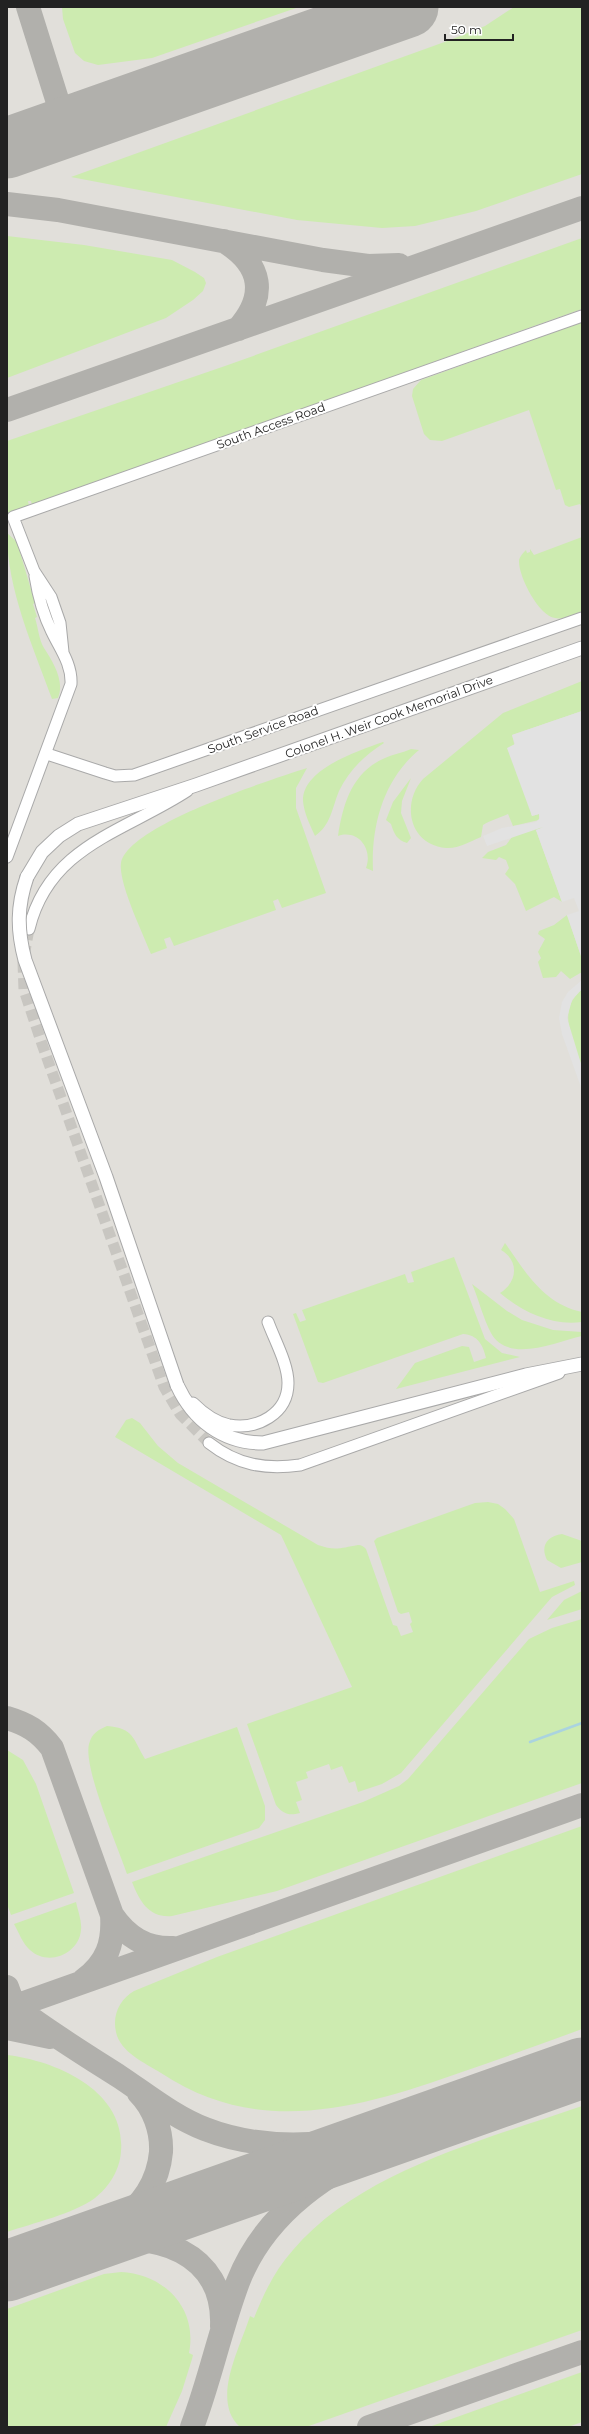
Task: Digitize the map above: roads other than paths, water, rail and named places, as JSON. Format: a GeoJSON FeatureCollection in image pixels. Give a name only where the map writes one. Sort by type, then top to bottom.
{"type":"FeatureCollection","features":[{"type":"Feature","properties":{"kind":"street","name":"South Access Road"},"geometry":{"type":"LineString","coordinates":[[47,754],[71,684],[70,672],[63,652],[52,632],[40,602],[34,571],[14,517],[582,316]]}},
{"type":"Feature","properties":{"kind":"street","name":"South Service Road"},"geometry":{"type":"LineString","coordinates":[[47,754],[105,774],[115,776],[134,775],[582,618]]}},
{"type":"Feature","properties":{"kind":"street","name":"Colonel H. Weir Cook Memorial Drive"},"geometry":{"type":"LineString","coordinates":[[580,1364],[526,1375],[277,1440],[244,1442],[217,1431],[199,1419],[190,1409],[177,1385],[106,1177],[26,960],[19,935],[18,915],[27,877],[42,852],[69,829],[582,648]]}},
{"type":"Feature","properties":{"kind":"street"},"geometry":{"type":"LineString","coordinates":[[7,857],[47,754]]}},
{"type":"Feature","properties":{"kind":"street"},"geometry":{"type":"LineString","coordinates":[[29,929],[45,888],[66,862],[88,847],[169,803],[196,785]]}},
{"type":"Feature","properties":{"kind":"street"},"geometry":{"type":"LineString","coordinates":[[177,1385],[195,1406],[221,1422],[249,1426],[272,1415],[284,1401],[288,1382],[268,1322]]}},
{"type":"Feature","properties":{"kind":"street"},"geometry":{"type":"LineString","coordinates":[[209,1443],[234,1459],[253,1466],[284,1468],[300,1465],[516,1389],[580,1364]]}},
{"type":"Feature","properties":{"kind":"waterway"},"geometry":{"type":"LineString","coordinates":[[530,1742],[582,1723]]}},
{"type":"Feature","properties":{"kind":"tunnel"},"geometry":{"type":"LineString","coordinates":[[29,929],[23,962],[24,990],[42,1044],[164,1387],[180,1414],[209,1443]]}}]}
